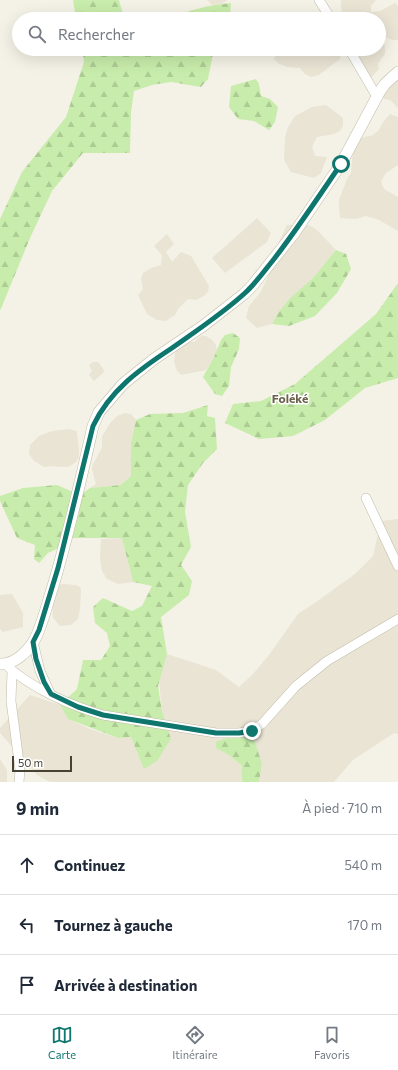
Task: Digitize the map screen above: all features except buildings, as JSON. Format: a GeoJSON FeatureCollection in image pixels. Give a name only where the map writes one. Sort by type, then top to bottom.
{"type":"FeatureCollection","features":[{"type":"Feature","properties":{"kind":"street"},"geometry":{"type":"LineString","coordinates":[[319,0],[327,12]]}},
{"type":"Feature","properties":{"kind":"street"},"geometry":{"type":"LineString","coordinates":[[353,56],[377,96]]}},
{"type":"Feature","properties":{"kind":"street"},"geometry":{"type":"LineString","coordinates":[[6,667],[25,652],[33,642],[39,630],[58,568],[93,426],[100,412],[115,393],[154,358],[203,326],[252,286],[295,232],[341,164],[377,96],[385,84],[398,72]]}},
{"type":"Feature","properties":{"kind":"street"},"geometry":{"type":"LineString","coordinates":[[366,498],[398,566]]}},
{"type":"Feature","properties":{"kind":"street"},"geometry":{"type":"LineString","coordinates":[[6,667],[51,694],[78,707],[103,715],[216,733],[239,733],[252,731],[262,724],[296,686],[327,661],[398,619]]}},
{"type":"Feature","properties":{"kind":"street"},"geometry":{"type":"LineString","coordinates":[[33,642],[40,670],[51,694]]}},
{"type":"Feature","properties":{"kind":"street"},"geometry":{"type":"LineString","coordinates":[[6,667],[20,770],[18,782]]}},
{"type":"Feature","properties":{"kind":"shaded area"},"geometry":{"type":"Polygon","coordinates":[[[207,0],[227,0],[222,4],[212,5],[207,0]]]}},
{"type":"Feature","properties":{"kind":"shaded area"},"geometry":{"type":"Polygon","coordinates":[[[341,0],[376,0],[371,6],[371,12],[342,12],[341,0]]]}},
{"type":"Feature","properties":{"kind":"shaded area"},"geometry":{"type":"Polygon","coordinates":[[[395,3],[398,6],[398,40],[386,38],[386,12],[371,12],[380,11],[395,3]]]}},
{"type":"Feature","properties":{"kind":"shaded area"},"geometry":{"type":"Polygon","coordinates":[[[275,56],[340,56],[341,58],[319,75],[311,77],[305,74],[300,68],[288,67],[279,64],[274,59],[275,56]]]}},
{"type":"Feature","properties":{"kind":"shaded area"},"geometry":{"type":"Polygon","coordinates":[[[357,56],[384,56],[378,64],[379,69],[370,79],[357,56]]]}},
{"type":"Feature","properties":{"kind":"shaded area"},"geometry":{"type":"Polygon","coordinates":[[[398,77],[398,108],[390,100],[384,99],[382,94],[398,77]]]}},
{"type":"Feature","properties":{"kind":"shaded area"},"geometry":{"type":"Polygon","coordinates":[[[326,105],[343,118],[343,126],[340,131],[334,134],[317,137],[312,147],[315,156],[327,157],[321,173],[314,178],[291,172],[284,160],[285,137],[288,127],[295,116],[312,107],[326,105]]]}},
{"type":"Feature","properties":{"kind":"shaded area"},"geometry":{"type":"Polygon","coordinates":[[[390,114],[398,117],[398,165],[386,173],[381,181],[384,189],[398,197],[398,231],[379,220],[366,216],[356,219],[340,218],[339,205],[339,200],[347,179],[351,173],[355,146],[361,138],[373,135],[378,131],[390,114]]]}},
{"type":"Feature","properties":{"kind":"shaded area"},"geometry":{"type":"Polygon","coordinates":[[[257,218],[271,233],[267,242],[225,273],[212,258],[257,218]]]}},
{"type":"Feature","properties":{"kind":"shaded area"},"geometry":{"type":"Polygon","coordinates":[[[287,225],[309,225],[317,230],[336,250],[313,278],[290,298],[278,313],[272,324],[257,328],[246,318],[249,306],[260,293],[267,279],[277,246],[287,225]]]}},
{"type":"Feature","properties":{"kind":"shaded area"},"geometry":{"type":"Polygon","coordinates":[[[167,234],[174,244],[166,252],[172,262],[181,252],[191,256],[209,286],[208,292],[204,296],[196,300],[188,299],[178,309],[175,315],[166,321],[157,320],[147,314],[138,295],[143,289],[141,279],[143,273],[151,268],[161,265],[162,255],[154,246],[167,234]]]}},
{"type":"Feature","properties":{"kind":"shaded area"},"geometry":{"type":"Polygon","coordinates":[[[201,336],[206,336],[216,345],[217,351],[215,355],[206,370],[181,375],[177,371],[174,361],[176,350],[188,342],[194,342],[201,336]]]}},
{"type":"Feature","properties":{"kind":"shaded area"},"geometry":{"type":"Polygon","coordinates":[[[93,362],[98,362],[104,370],[103,373],[94,381],[89,375],[92,371],[89,365],[93,362]]]}},
{"type":"Feature","properties":{"kind":"shaded area"},"geometry":{"type":"Polygon","coordinates":[[[125,413],[131,414],[136,420],[131,443],[131,476],[121,485],[90,488],[96,484],[92,469],[93,464],[102,448],[102,437],[110,423],[117,416],[125,413]]]}},
{"type":"Feature","properties":{"kind":"shaded area"},"geometry":{"type":"Polygon","coordinates":[[[69,429],[77,431],[79,457],[76,462],[68,467],[44,467],[34,461],[29,454],[30,445],[39,436],[52,431],[69,429]]]}},
{"type":"Feature","properties":{"kind":"shaded area"},"geometry":{"type":"Polygon","coordinates":[[[398,519],[398,734],[394,733],[353,760],[334,782],[259,782],[262,764],[216,748],[229,755],[242,766],[242,782],[50,782],[37,775],[0,733],[0,728],[30,695],[60,705],[68,719],[90,729],[118,738],[131,737],[144,769],[171,739],[162,711],[159,681],[167,654],[216,670],[239,687],[253,674],[269,655],[298,614],[355,574],[373,556],[381,521],[398,519]]]}},
{"type":"Feature","properties":{"kind":"shaded area"},"geometry":{"type":"Polygon","coordinates":[[[122,538],[133,582],[118,584],[107,579],[102,571],[100,560],[101,539],[122,538]]]}},
{"type":"Feature","properties":{"kind":"shaded area"},"geometry":{"type":"Polygon","coordinates":[[[62,584],[76,585],[80,587],[81,591],[78,619],[71,625],[60,626],[53,618],[52,601],[56,587],[62,584]]]}},
{"type":"Feature","properties":{"kind":"shaded area"},"geometry":{"type":"Polygon","coordinates":[[[12,594],[23,613],[23,627],[3,632],[0,629],[0,595],[12,594]]]}},
{"type":"Feature","properties":{"kind":"shaded area"},"geometry":{"type":"Polygon","coordinates":[[[0,759],[7,770],[7,782],[0,782],[0,759]]]}},
{"type":"Feature","properties":{"kind":"green space"},"geometry":{"type":"Polygon","coordinates":[[[73,0],[119,0],[122,12],[75,12],[73,0]]]}},
{"type":"Feature","properties":{"kind":"green space"},"geometry":{"type":"Polygon","coordinates":[[[231,3],[230,12],[186,12],[199,8],[231,3]]]}},
{"type":"Feature","properties":{"kind":"green space"},"geometry":{"type":"Polygon","coordinates":[[[83,56],[213,56],[208,79],[201,87],[171,82],[152,85],[134,91],[131,112],[130,153],[83,153],[52,191],[30,238],[0,311],[0,219],[22,172],[66,117],[84,62],[83,56]]]}},
{"type":"Feature","properties":{"kind":"green space"},"geometry":{"type":"Polygon","coordinates":[[[256,79],[259,84],[261,96],[270,99],[278,107],[275,122],[269,130],[254,121],[238,119],[229,107],[231,86],[256,79]]]}},
{"type":"Feature","properties":{"kind":"green space"},"geometry":{"type":"Polygon","coordinates":[[[336,250],[346,254],[351,269],[337,293],[315,316],[289,326],[272,324],[278,313],[290,298],[313,278],[336,250]]]}},
{"type":"Feature","properties":{"kind":"green space"},"geometry":{"type":"Polygon","coordinates":[[[398,283],[398,378],[365,388],[325,420],[293,436],[259,439],[225,423],[233,404],[261,401],[295,384],[376,314],[398,283]]]}},
{"type":"Feature","properties":{"kind":"green space"},"geometry":{"type":"Polygon","coordinates":[[[233,333],[240,338],[239,349],[231,367],[229,386],[222,396],[215,394],[203,377],[221,340],[225,335],[233,333]]]}},
{"type":"Feature","properties":{"kind":"green space"},"geometry":{"type":"Polygon","coordinates":[[[208,405],[207,416],[215,418],[217,449],[203,463],[188,485],[185,512],[191,547],[181,565],[192,581],[189,595],[161,617],[167,654],[158,686],[162,711],[171,739],[157,761],[144,769],[131,737],[118,738],[68,719],[60,705],[77,689],[83,660],[101,660],[110,646],[107,633],[95,623],[93,607],[103,598],[132,611],[142,606],[152,586],[133,582],[122,538],[73,538],[59,548],[48,553],[39,563],[34,559],[35,545],[17,538],[0,501],[0,496],[23,488],[57,485],[80,495],[90,488],[121,485],[131,476],[131,443],[136,420],[150,414],[183,413],[208,405]]]}},
{"type":"Feature","properties":{"kind":"green space"},"geometry":{"type":"Polygon","coordinates":[[[245,734],[255,742],[262,764],[259,782],[242,782],[242,766],[229,755],[216,748],[216,742],[232,736],[245,734]]]}},
{"type":"Feature","properties":{"kind":"district","name":"Foléké"},"geometry":{"type":"Point","coordinates":[290,398]}},
{"type":"Feature","properties":{"kind":"route"},"geometry":{"type":"LineString","coordinates":[[252,731],[226,734],[216,733],[90,712],[51,694],[44,682],[36,659],[33,642],[39,630],[58,568],[93,426],[100,412],[123,384],[154,358],[166,352],[203,326],[252,286],[295,232],[341,164]]}}]}
